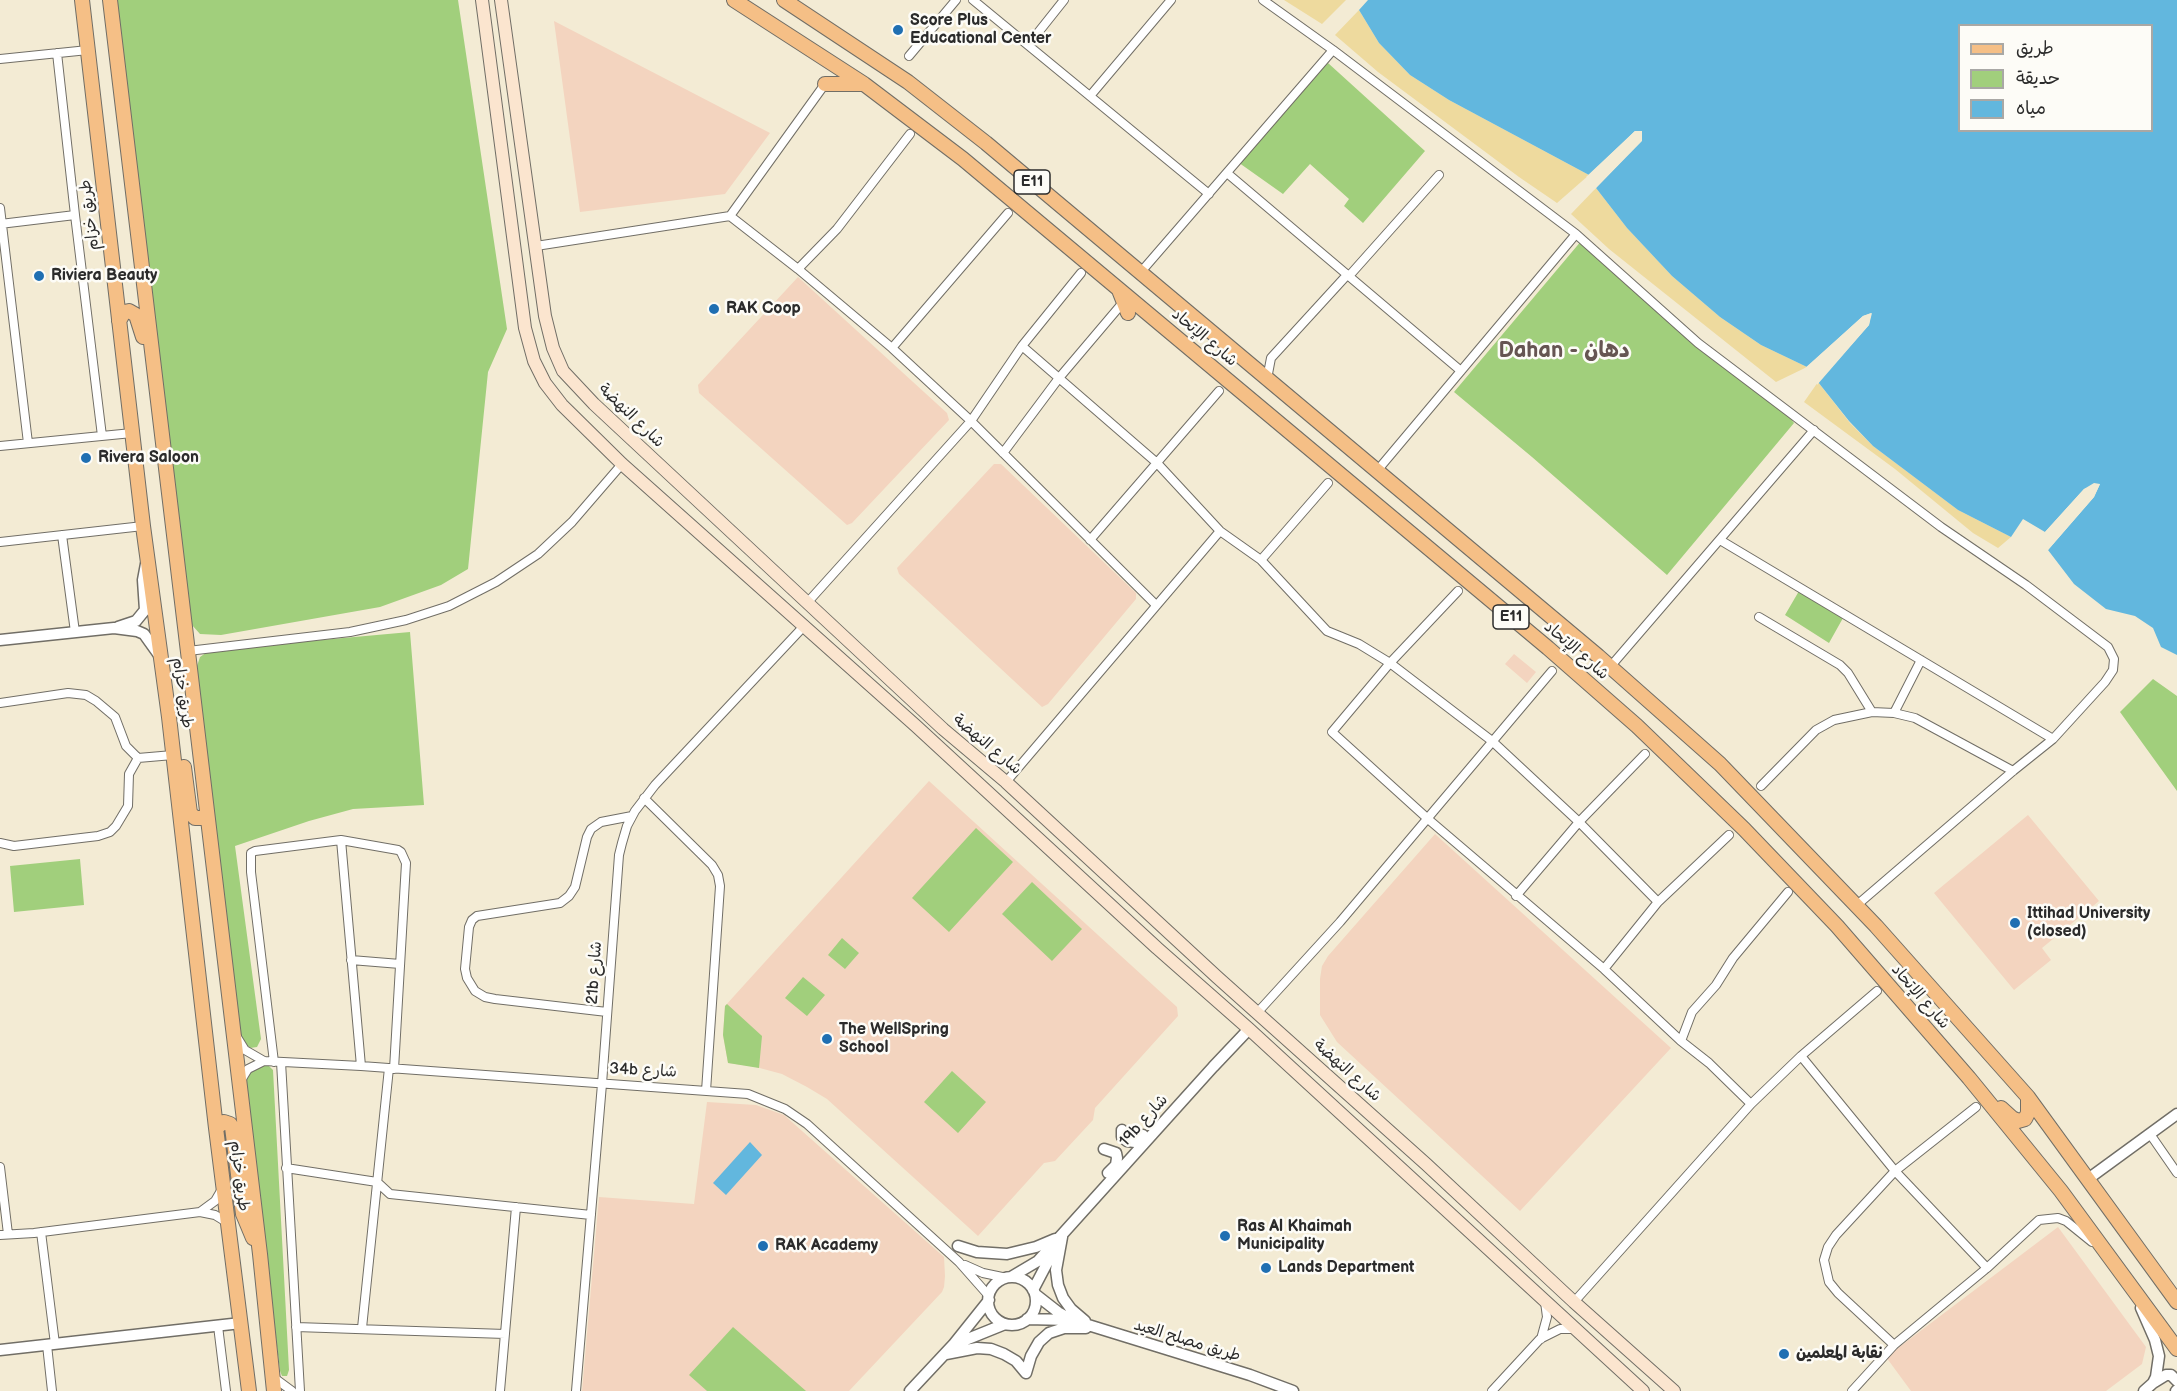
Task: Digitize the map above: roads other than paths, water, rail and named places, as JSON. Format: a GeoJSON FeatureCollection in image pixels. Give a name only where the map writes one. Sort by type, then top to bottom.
{"type":"FeatureCollection","features":[{"type":"Feature","properties":{"kind":"main road","name":"طريق خزام"},"geometry":{"type":"LineString","coordinates":[[82,0],[143,526],[169,717],[249,1391]]}},
{"type":"Feature","properties":{"kind":"main road","name":"شارع النهضة"},"geometry":{"type":"LineString","coordinates":[[482,0],[525,328],[534,361],[545,383],[562,405],[622,464],[900,711],[1643,1391]]}},
{"type":"Feature","properties":{"kind":"main road","name":"شارع النهضة"},"geometry":{"type":"LineString","coordinates":[[501,0],[545,316],[553,348],[563,371],[594,404],[943,729],[1006,782],[1674,1391]]}},
{"type":"Feature","properties":{"kind":"main road","name":"شارع الإتحاد"},"geometry":{"type":"LineString","coordinates":[[734,0],[864,84],[963,159],[1548,648],[1638,726],[1744,829],[1837,926],[1969,1078],[2061,1191],[2177,1349]]}},
{"type":"Feature","properties":{"kind":"main road","name":"شارع الإتحاد"},"geometry":{"type":"LineString","coordinates":[[784,0],[908,82],[986,143],[1376,472],[1462,541],[1720,764],[1857,905],[2028,1097],[2177,1302]]}},
{"type":"Feature","properties":{"kind":"main road","name":"طريق خزام"},"geometry":{"type":"LineString","coordinates":[[110,2],[260,1254],[273,1384]]}},
{"type":"Feature","properties":{"kind":"main road"},"geometry":{"type":"LineString","coordinates":[[825,84],[864,84]]}},
{"type":"Feature","properties":{"kind":"main road"},"geometry":{"type":"LineString","coordinates":[[1075,252],[1072,243],[1077,236],[1098,238]]}},
{"type":"Feature","properties":{"kind":"main road"},"geometry":{"type":"LineString","coordinates":[[1118,288],[1124,309]]}},
{"type":"Feature","properties":{"kind":"main road"},"geometry":{"type":"LineString","coordinates":[[119,321],[124,312],[129,311],[136,315],[153,370]]}},
{"type":"Feature","properties":{"kind":"main road"},"geometry":{"type":"LineString","coordinates":[[900,711],[903,703],[909,701],[943,729]]}},
{"type":"Feature","properties":{"kind":"main road"},"geometry":{"type":"LineString","coordinates":[[169,717],[179,735],[190,813],[195,818],[206,818]]}},
{"type":"Feature","properties":{"kind":"main road"},"geometry":{"type":"LineString","coordinates":[[1969,1078],[2018,1121],[2025,1119],[2028,1113],[2028,1097]]}},
{"type":"Feature","properties":{"kind":"main road"},"geometry":{"type":"LineString","coordinates":[[216,1128],[224,1122],[232,1127],[243,1214],[260,1254]]}},
{"type":"Feature","properties":{"kind":"main road"},"geometry":{"type":"LineString","coordinates":[[1395,1165],[1418,1172],[1424,1169],[1426,1164]]}},
{"type":"Feature","properties":{"kind":"street"},"geometry":{"type":"LineString","coordinates":[[909,56],[956,0]]}},
{"type":"Feature","properties":{"kind":"street"},"geometry":{"type":"LineString","coordinates":[[973,0],[1209,194]]}},
{"type":"Feature","properties":{"kind":"street"},"geometry":{"type":"LineString","coordinates":[[1029,44],[1064,0]]}},
{"type":"Feature","properties":{"kind":"street"},"geometry":{"type":"LineString","coordinates":[[1090,96],[1171,0]]}},
{"type":"Feature","properties":{"kind":"street"},"geometry":{"type":"LineString","coordinates":[[1263,0],[1333,50],[1576,234],[1698,343],[1941,528],[2026,585],[2108,647],[2114,658],[2112,670],[2102,685],[2053,739],[1857,905]]}},
{"type":"Feature","properties":{"kind":"street"},"geometry":{"type":"LineString","coordinates":[[0,59],[88,50]]}},
{"type":"Feature","properties":{"kind":"street"},"geometry":{"type":"LineString","coordinates":[[1140,273],[1333,50]]}},
{"type":"Feature","properties":{"kind":"street"},"geometry":{"type":"LineString","coordinates":[[57,53],[102,436]]}},
{"type":"Feature","properties":{"kind":"street"},"geometry":{"type":"LineString","coordinates":[[536,246],[730,216],[825,84]]}},
{"type":"Feature","properties":{"kind":"street"},"geometry":{"type":"LineString","coordinates":[[798,269],[837,230],[910,134]]}},
{"type":"Feature","properties":{"kind":"street"},"geometry":{"type":"LineString","coordinates":[[1227,173],[1461,371]]}},
{"type":"Feature","properties":{"kind":"street"},"geometry":{"type":"LineString","coordinates":[[1267,379],[1271,358],[1439,175]]}},
{"type":"Feature","properties":{"kind":"street"},"geometry":{"type":"LineString","coordinates":[[0,208],[28,443]]}},
{"type":"Feature","properties":{"kind":"street"},"geometry":{"type":"LineString","coordinates":[[892,348],[1008,213]]}},
{"type":"Feature","properties":{"kind":"street"},"geometry":{"type":"LineString","coordinates":[[1,224],[75,215]]}},
{"type":"Feature","properties":{"kind":"street"},"geometry":{"type":"LineString","coordinates":[[730,216],[798,269],[892,348],[971,421],[1156,605]]}},
{"type":"Feature","properties":{"kind":"street"},"geometry":{"type":"LineString","coordinates":[[1376,472],[1576,234]]}},
{"type":"Feature","properties":{"kind":"street"},"geometry":{"type":"LineString","coordinates":[[807,603],[971,421],[1022,346],[1082,273]]}},
{"type":"Feature","properties":{"kind":"street"},"geometry":{"type":"LineString","coordinates":[[1003,453],[1059,378],[1124,309]]}},
{"type":"Feature","properties":{"kind":"street"},"geometry":{"type":"LineString","coordinates":[[1022,346],[1156,463],[1220,531],[1261,560],[1327,630],[1359,644],[1390,663],[1492,741],[1579,822],[1658,902]]}},
{"type":"Feature","properties":{"kind":"street"},"geometry":{"type":"LineString","coordinates":[[1090,540],[1219,391]]}},
{"type":"Feature","properties":{"kind":"street"},"geometry":{"type":"LineString","coordinates":[[1610,667],[1814,430]]}},
{"type":"Feature","properties":{"kind":"street"},"geometry":{"type":"LineString","coordinates":[[0,446],[132,433]]}},
{"type":"Feature","properties":{"kind":"street"},"geometry":{"type":"LineString","coordinates":[[188,651],[350,632],[406,620],[449,606],[496,582],[538,554],[572,522],[622,464]]}},
{"type":"Feature","properties":{"kind":"street"},"geometry":{"type":"LineString","coordinates":[[1261,560],[1328,483]]}},
{"type":"Feature","properties":{"kind":"street"},"geometry":{"type":"LineString","coordinates":[[0,542],[143,526]]}},
{"type":"Feature","properties":{"kind":"street"},"geometry":{"type":"LineString","coordinates":[[1006,782],[1220,531]]}},
{"type":"Feature","properties":{"kind":"street"},"geometry":{"type":"LineString","coordinates":[[62,535],[75,632]]}},
{"type":"Feature","properties":{"kind":"street"},"geometry":{"type":"LineString","coordinates":[[1720,540],[2053,739]]}},
{"type":"Feature","properties":{"kind":"street"},"geometry":{"type":"LineString","coordinates":[[0,640],[114,628],[136,621],[145,610],[143,580],[148,560]]}},
{"type":"Feature","properties":{"kind":"street"},"geometry":{"type":"LineString","coordinates":[[1458,591],[1390,663],[1332,732],[1516,896],[1604,969],[1751,1104]]}},
{"type":"Feature","properties":{"kind":"street"},"geometry":{"type":"LineString","coordinates":[[1759,617],[1840,665],[1848,673],[1872,712]]}},
{"type":"Feature","properties":{"kind":"street","name":"21b شارع"},"geometry":{"type":"LineString","coordinates":[[576,1391],[619,855],[627,826],[644,798],[805,625]]}},
{"type":"Feature","properties":{"kind":"street"},"geometry":{"type":"LineString","coordinates":[[114,628],[144,634],[160,657]]}},
{"type":"Feature","properties":{"kind":"street"},"geometry":{"type":"LineString","coordinates":[[1894,713],[1921,660]]}},
{"type":"Feature","properties":{"kind":"street"},"geometry":{"type":"LineString","coordinates":[[1257,1013],[1340,922],[1552,671]]}},
{"type":"Feature","properties":{"kind":"street"},"geometry":{"type":"LineString","coordinates":[[0,703],[68,693],[86,695],[96,700],[112,714],[119,725],[126,746],[138,758],[173,755]]}},
{"type":"Feature","properties":{"kind":"street"},"geometry":{"type":"LineString","coordinates":[[1761,786],[1816,730],[1834,720],[1872,712],[1894,713],[1915,718],[2013,771]]}},
{"type":"Feature","properties":{"kind":"street"},"geometry":{"type":"LineString","coordinates":[[1516,896],[1579,822],[1645,754]]}},
{"type":"Feature","properties":{"kind":"street"},"geometry":{"type":"LineString","coordinates":[[0,843],[14,846],[98,836],[110,832],[128,806],[129,774],[138,758]]}},
{"type":"Feature","properties":{"kind":"street"},"geometry":{"type":"LineString","coordinates":[[644,798],[712,865],[718,875],[720,886],[706,1091]]}},
{"type":"Feature","properties":{"kind":"street"},"geometry":{"type":"LineString","coordinates":[[607,1012],[495,999],[485,997],[475,991],[467,978],[465,969],[469,927],[477,916],[560,903],[575,887],[591,829],[601,822],[632,816]]}},
{"type":"Feature","properties":{"kind":"street"},"geometry":{"type":"LineString","coordinates":[[1604,969],[1658,902],[1729,835]]}},
{"type":"Feature","properties":{"kind":"street"},"geometry":{"type":"LineString","coordinates":[[341,840],[361,1066]]}},
{"type":"Feature","properties":{"kind":"street"},"geometry":{"type":"LineString","coordinates":[[300,1391],[277,1062],[251,872],[251,853],[255,851],[341,840],[398,850],[406,863],[392,1068],[377,1182],[362,1328]]}},
{"type":"Feature","properties":{"kind":"street"},"geometry":{"type":"LineString","coordinates":[[1681,1041],[1692,1012],[1716,985],[1734,958],[1788,892]]}},
{"type":"Feature","properties":{"kind":"street"},"geometry":{"type":"LineString","coordinates":[[351,960],[400,964]]}},
{"type":"Feature","properties":{"kind":"street"},"geometry":{"type":"LineString","coordinates":[[1574,1302],[1751,1104],[1801,1056],[1877,991]]}},
{"type":"Feature","properties":{"kind":"street","name":"19b شارع"},"geometry":{"type":"LineString","coordinates":[[1009,1277],[1038,1261],[1213,1066],[1250,1029]]}},
{"type":"Feature","properties":{"kind":"street"},"geometry":{"type":"LineString","coordinates":[[232,1031],[245,1050],[264,1061]]}},
{"type":"Feature","properties":{"kind":"street"},"geometry":{"type":"LineString","coordinates":[[1801,1056],[1895,1171],[1987,1268]]}},
{"type":"Feature","properties":{"kind":"street"},"geometry":{"type":"LineString","coordinates":[[239,1083],[248,1070],[264,1061]]}},
{"type":"Feature","properties":{"kind":"street","name":"34b شارع"},"geometry":{"type":"LineString","coordinates":[[264,1061],[748,1094],[785,1109],[807,1124],[959,1262],[989,1298]]}},
{"type":"Feature","properties":{"kind":"street"},"geometry":{"type":"LineString","coordinates":[[1122,1130],[1122,1137],[1127,1141],[1135,1142],[1140,1139],[1202,1069],[1213,1066]]}},
{"type":"Feature","properties":{"kind":"street"},"geometry":{"type":"LineString","coordinates":[[1894,1345],[1829,1282],[1824,1260],[1828,1247],[1836,1234],[1895,1171],[1976,1107]]}},
{"type":"Feature","properties":{"kind":"street"},"geometry":{"type":"LineString","coordinates":[[2088,1179],[2177,1114]]}},
{"type":"Feature","properties":{"kind":"street"},"geometry":{"type":"LineString","coordinates":[[2150,1134],[2177,1173]]}},
{"type":"Feature","properties":{"kind":"street"},"geometry":{"type":"LineString","coordinates":[[1078,1215],[1085,1199],[1116,1165],[1118,1158],[1116,1153],[1104,1149]]}},
{"type":"Feature","properties":{"kind":"street"},"geometry":{"type":"LineString","coordinates":[[0,1167],[4,1235],[200,1212],[215,1215],[228,1223]]}},
{"type":"Feature","properties":{"kind":"street"},"geometry":{"type":"LineString","coordinates":[[286,1168],[377,1182],[390,1194],[591,1215]]}},
{"type":"Feature","properties":{"kind":"street"},"geometry":{"type":"LineString","coordinates":[[200,1212],[215,1201],[224,1184]]}},
{"type":"Feature","properties":{"kind":"street"},"geometry":{"type":"LineString","coordinates":[[500,1391],[516,1208]]}},
{"type":"Feature","properties":{"kind":"street"},"geometry":{"type":"LineString","coordinates":[[1852,1391],[1894,1345],[1987,1268],[2039,1220],[2058,1218],[2066,1221],[2108,1256]]}},
{"type":"Feature","properties":{"kind":"street"},"geometry":{"type":"LineString","coordinates":[[40,1232],[51,1345],[52,1391]]}},
{"type":"Feature","properties":{"kind":"street"},"geometry":{"type":"LineString","coordinates":[[958,1246],[977,1252],[1007,1254],[1036,1247],[1063,1234]]}},
{"type":"Feature","properties":{"kind":"street"},"geometry":{"type":"LineString","coordinates":[[1063,1234],[1056,1270],[1058,1286],[1071,1310],[1096,1328]]}},
{"type":"Feature","properties":{"kind":"street","name":"19b شارع"},"geometry":{"type":"LineString","coordinates":[[1034,1292],[1063,1234]]}},
{"type":"Feature","properties":{"kind":"street","name":"34b شارع"},"geometry":{"type":"LineString","coordinates":[[959,1262],[983,1273],[1009,1277]]}},
{"type":"Feature","properties":{"kind":"street"},"geometry":{"type":"LineString","coordinates":[[910,1391],[953,1345],[989,1298],[997,1282],[1009,1277],[1024,1280],[1034,1292],[1035,1307],[1027,1319],[1016,1324],[1005,1323],[991,1312],[989,1298]]}},
{"type":"Feature","properties":{"kind":"street"},"geometry":{"type":"LineString","coordinates":[[2134,1291],[2155,1340],[2159,1356],[2153,1383]]}},
{"type":"Feature","properties":{"kind":"street","name":"طريق مصلح العيد"},"geometry":{"type":"LineString","coordinates":[[1034,1292],[1058,1312],[1072,1320],[1250,1375],[1293,1391]]}},
{"type":"Feature","properties":{"kind":"street"},"geometry":{"type":"LineString","coordinates":[[1540,1339],[1547,1317],[1545,1301]]}},
{"type":"Feature","properties":{"kind":"street","name":"طريق مصلح العيد"},"geometry":{"type":"LineString","coordinates":[[1027,1319],[1072,1320]]}},
{"type":"Feature","properties":{"kind":"street"},"geometry":{"type":"LineString","coordinates":[[0,1350],[242,1323]]}},
{"type":"Feature","properties":{"kind":"street"},"geometry":{"type":"LineString","coordinates":[[953,1345],[1005,1323]]}},
{"type":"Feature","properties":{"kind":"street"},"geometry":{"type":"LineString","coordinates":[[218,1326],[226,1391]]}},
{"type":"Feature","properties":{"kind":"street"},"geometry":{"type":"LineString","coordinates":[[296,1327],[505,1334]]}},
{"type":"Feature","properties":{"kind":"street"},"geometry":{"type":"LineString","coordinates":[[944,1354],[977,1348],[991,1349],[1016,1361],[1026,1373],[1039,1342],[1049,1333],[1064,1328],[1096,1328]]}},
{"type":"Feature","properties":{"kind":"street"},"geometry":{"type":"LineString","coordinates":[[1492,1391],[1540,1339],[1560,1329],[1576,1329]]}},
{"type":"Feature","properties":{"kind":"street"},"geometry":{"type":"LineString","coordinates":[[2144,1391],[2166,1375],[2171,1375],[2177,1381]]}},
{"type":"Feature","properties":{"kind":"street"},"geometry":{"type":"LineString","coordinates":[[273,1384],[292,1391]]}},
{"type":"Feature","properties":{"kind":"water"},"geometry":{"type":"Polygon","coordinates":[[[1368,0],[2177,0],[2177,655],[2161,647],[2153,628],[2135,616],[2106,609],[2074,584],[2048,550],[2094,497],[2100,484],[2084,489],[2045,532],[2023,519],[2011,537],[1958,510],[1873,446],[1849,421],[1818,382],[1869,325],[1871,313],[1863,316],[1807,367],[1761,345],[1720,317],[1672,276],[1627,228],[1596,188],[1642,141],[1642,131],[1635,131],[1589,175],[1449,100],[1410,75],[1379,43],[1359,10],[1368,0]]]}},
{"type":"Feature","properties":{"kind":"water"},"geometry":{"type":"Polygon","coordinates":[[[750,1142],[762,1155],[726,1195],[713,1183],[750,1142]]]}},
{"type":"Feature","properties":{"kind":"place","name":"Score Plus Educational Center"},"geometry":{"type":"Point","coordinates":[898,30]}},
{"type":"Feature","properties":{"kind":"place","name":"Riviera Beauty"},"geometry":{"type":"Point","coordinates":[39,276]}},
{"type":"Feature","properties":{"kind":"place","name":"RAK Coop"},"geometry":{"type":"Point","coordinates":[714,309]}},
{"type":"Feature","properties":{"kind":"place","name":"Rivera Saloon"},"geometry":{"type":"Point","coordinates":[86,458]}},
{"type":"Feature","properties":{"kind":"place","name":"Ittihad University (closed)"},"geometry":{"type":"Point","coordinates":[2015,923]}},
{"type":"Feature","properties":{"kind":"place","name":"The WellSpring School"},"geometry":{"type":"Point","coordinates":[827,1039]}},
{"type":"Feature","properties":{"kind":"place","name":"Ras Al Khaimah Municipality"},"geometry":{"type":"Point","coordinates":[1225,1236]}},
{"type":"Feature","properties":{"kind":"place","name":"RAK Academy"},"geometry":{"type":"Point","coordinates":[763,1246]}},
{"type":"Feature","properties":{"kind":"place","name":"Lands Department"},"geometry":{"type":"Point","coordinates":[1266,1268]}},
{"type":"Feature","properties":{"kind":"place","name":"نقابة المعلمين"},"geometry":{"type":"Point","coordinates":[1784,1354]}},
{"type":"Feature","properties":{"kind":"district","name":"Dahan - دهان"},"geometry":{"type":"Point","coordinates":[1564,351]}}]}
